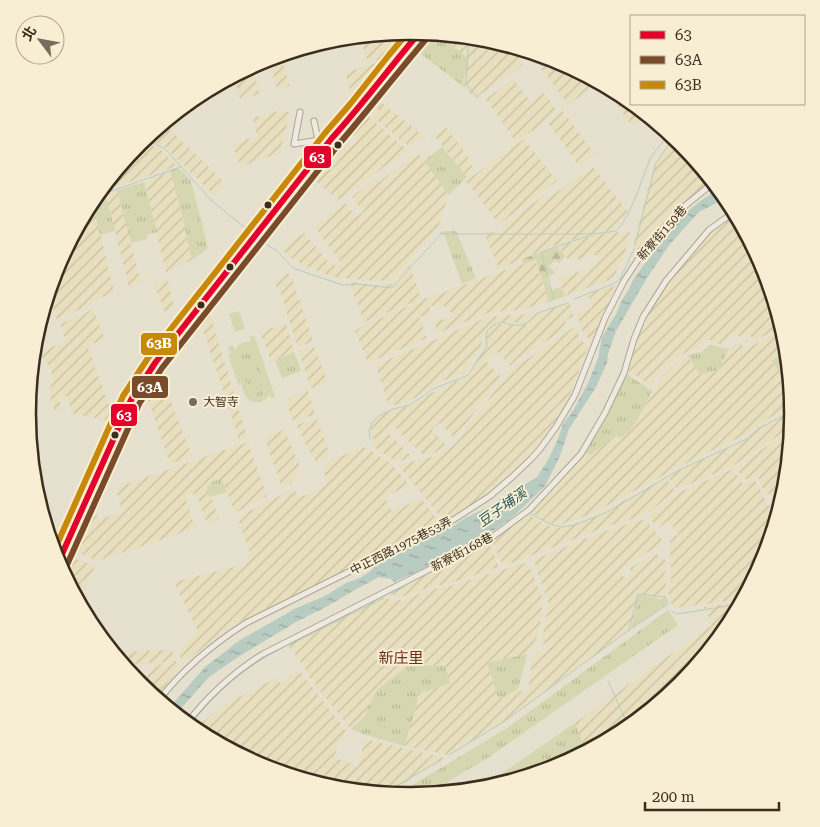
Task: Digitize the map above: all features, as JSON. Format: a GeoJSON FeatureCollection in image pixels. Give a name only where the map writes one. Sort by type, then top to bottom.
{"type":"FeatureCollection","features":[{"type":"Feature","properties":{"kind":"main road"},"geometry":{"type":"LineString","coordinates":[[63,552],[131,400],[154,363],[332,138],[358,109],[413,40]]}},
{"type":"Feature","properties":{"kind":"street"},"geometry":{"type":"LineString","coordinates":[[300,112],[294,144],[332,138]]}},
{"type":"Feature","properties":{"kind":"street"},"geometry":{"type":"LineString","coordinates":[[314,121],[318,140]]}},
{"type":"Feature","properties":{"kind":"street","name":"新寮街150巷"},"geometry":{"type":"LineString","coordinates":[[594,345],[624,281],[646,249],[686,205],[708,187]]}},
{"type":"Feature","properties":{"kind":"street","name":"新寮街168巷"},"geometry":{"type":"LineString","coordinates":[[192,717],[208,698],[244,666],[263,654],[491,538],[530,509],[581,454],[605,413],[624,373],[643,317],[666,281],[710,230],[728,217]]}},
{"type":"Feature","properties":{"kind":"street","name":"中正西路1975巷53弄"},"geometry":{"type":"LineString","coordinates":[[163,695],[206,652],[246,623],[453,520],[479,504],[501,487],[531,459],[556,427],[575,395],[594,345]]}},
{"type":"Feature","properties":{"kind":"shaded area"},"geometry":{"type":"Polygon","coordinates":[[[392,41],[395,49],[391,56],[368,63],[362,43],[392,41]]]}},
{"type":"Feature","properties":{"kind":"shaded area"},"geometry":{"type":"Polygon","coordinates":[[[444,42],[507,52],[516,55],[523,65],[474,99],[465,88],[463,82],[468,66],[444,42]]]}},
{"type":"Feature","properties":{"kind":"shaded area"},"geometry":{"type":"Polygon","coordinates":[[[382,61],[386,63],[365,88],[350,89],[345,73],[382,61]]]}},
{"type":"Feature","properties":{"kind":"shaded area"},"geometry":{"type":"Polygon","coordinates":[[[537,62],[591,87],[568,105],[537,62]]]}},
{"type":"Feature","properties":{"kind":"shaded area"},"geometry":{"type":"Polygon","coordinates":[[[282,63],[290,86],[277,89],[270,67],[282,63]]]}},
{"type":"Feature","properties":{"kind":"shaded area"},"geometry":{"type":"Polygon","coordinates":[[[253,74],[260,94],[240,99],[235,83],[253,74]]]}},
{"type":"Feature","properties":{"kind":"shaded area"},"geometry":{"type":"Polygon","coordinates":[[[513,79],[531,102],[544,93],[556,109],[539,126],[516,142],[486,99],[513,79]]]}},
{"type":"Feature","properties":{"kind":"shaded area"},"geometry":{"type":"Polygon","coordinates":[[[374,97],[425,137],[410,147],[373,117],[379,110],[367,101],[374,97]]]}},
{"type":"Feature","properties":{"kind":"shaded area"},"geometry":{"type":"Polygon","coordinates":[[[614,100],[642,120],[633,127],[614,100]]]}},
{"type":"Feature","properties":{"kind":"shaded area"},"geometry":{"type":"Polygon","coordinates":[[[282,110],[290,113],[280,153],[241,168],[232,144],[257,136],[253,118],[282,110]]]}},
{"type":"Feature","properties":{"kind":"shaded area"},"geometry":{"type":"Polygon","coordinates":[[[361,110],[407,150],[339,200],[309,176],[320,162],[331,170],[338,161],[327,152],[339,137],[351,147],[357,140],[345,129],[361,110]]]}},
{"type":"Feature","properties":{"kind":"shaded area"},"geometry":{"type":"Polygon","coordinates":[[[562,110],[595,154],[579,166],[548,123],[562,110]]]}},
{"type":"Feature","properties":{"kind":"shaded area"},"geometry":{"type":"Polygon","coordinates":[[[446,127],[468,157],[474,172],[467,177],[434,135],[446,127]]]}},
{"type":"Feature","properties":{"kind":"shaded area"},"geometry":{"type":"Polygon","coordinates":[[[168,129],[225,185],[215,196],[165,147],[154,142],[168,129]]]}},
{"type":"Feature","properties":{"kind":"shaded area"},"geometry":{"type":"Polygon","coordinates":[[[524,139],[557,181],[499,224],[466,181],[524,139]]]}},
{"type":"Feature","properties":{"kind":"shaded area"},"geometry":{"type":"Polygon","coordinates":[[[151,145],[160,149],[177,166],[112,188],[151,145]]]}},
{"type":"Feature","properties":{"kind":"shaded area"},"geometry":{"type":"Polygon","coordinates":[[[669,145],[678,153],[676,155],[683,159],[707,186],[662,226],[641,252],[633,246],[657,160],[669,145]]]}},
{"type":"Feature","properties":{"kind":"shaded area"},"geometry":{"type":"Polygon","coordinates":[[[418,153],[449,195],[438,227],[396,276],[390,280],[376,281],[333,277],[294,260],[281,249],[304,233],[330,264],[337,266],[342,264],[314,226],[345,203],[356,217],[363,212],[352,197],[376,178],[379,182],[418,153]]]}},
{"type":"Feature","properties":{"kind":"shaded area"},"geometry":{"type":"Polygon","coordinates":[[[593,167],[628,212],[613,230],[556,245],[499,269],[483,230],[490,230],[493,233],[501,232],[501,227],[543,196],[547,199],[593,167]]]}},
{"type":"Feature","properties":{"kind":"shaded area"},"geometry":{"type":"Polygon","coordinates":[[[170,171],[192,260],[166,272],[144,182],[170,171]]]}},
{"type":"Feature","properties":{"kind":"shaded area"},"geometry":{"type":"Polygon","coordinates":[[[117,190],[141,283],[129,287],[106,196],[109,192],[117,190]]]}},
{"type":"Feature","properties":{"kind":"shaded area"},"geometry":{"type":"Polygon","coordinates":[[[95,213],[114,291],[74,312],[56,319],[52,305],[56,293],[75,248],[95,213]]]}},
{"type":"Feature","properties":{"kind":"shaded area"},"geometry":{"type":"Polygon","coordinates":[[[729,218],[755,270],[764,293],[774,331],[754,341],[748,332],[739,337],[737,334],[727,339],[723,345],[707,339],[697,348],[675,358],[658,373],[651,386],[627,369],[629,356],[648,308],[701,240],[729,218]]]}},
{"type":"Feature","properties":{"kind":"shaded area"},"geometry":{"type":"Polygon","coordinates":[[[630,232],[624,258],[614,278],[565,296],[559,279],[581,271],[585,275],[601,259],[590,252],[580,261],[575,256],[569,260],[557,247],[587,237],[607,233],[630,232]]]}},
{"type":"Feature","properties":{"kind":"shaded area"},"geometry":{"type":"Polygon","coordinates":[[[535,260],[549,302],[520,310],[490,312],[438,333],[434,322],[455,316],[445,306],[429,306],[431,314],[419,317],[427,338],[368,363],[355,331],[420,301],[535,260]]]}},
{"type":"Feature","properties":{"kind":"shaded area"},"geometry":{"type":"Polygon","coordinates":[[[410,265],[421,299],[364,322],[351,287],[353,282],[374,285],[393,284],[410,265]]]}},
{"type":"Feature","properties":{"kind":"shaded area"},"geometry":{"type":"Polygon","coordinates":[[[288,273],[291,276],[313,341],[299,347],[297,346],[281,294],[274,283],[288,273]]]}},
{"type":"Feature","properties":{"kind":"shaded area"},"geometry":{"type":"Polygon","coordinates":[[[167,278],[174,307],[165,312],[154,284],[167,278]]]}},
{"type":"Feature","properties":{"kind":"shaded area"},"geometry":{"type":"Polygon","coordinates":[[[611,286],[616,287],[593,341],[582,332],[577,313],[592,308],[588,292],[611,286]]]}},
{"type":"Feature","properties":{"kind":"shaded area"},"geometry":{"type":"Polygon","coordinates":[[[569,302],[574,317],[565,320],[567,328],[519,358],[510,366],[495,350],[485,360],[501,377],[455,438],[439,423],[432,430],[447,446],[434,453],[423,455],[392,425],[386,431],[412,457],[397,462],[370,445],[374,440],[371,434],[371,422],[376,416],[387,411],[414,405],[427,395],[467,376],[485,348],[487,332],[494,326],[501,324],[527,324],[535,314],[569,302]]]}},
{"type":"Feature","properties":{"kind":"shaded area"},"geometry":{"type":"Polygon","coordinates":[[[208,308],[247,437],[239,440],[200,320],[208,308]]]}},
{"type":"Feature","properties":{"kind":"shaded area"},"geometry":{"type":"Polygon","coordinates":[[[93,309],[105,340],[87,345],[115,422],[71,413],[68,396],[59,397],[61,411],[54,410],[49,392],[53,381],[51,368],[43,359],[41,351],[65,342],[60,324],[93,309]]]}},
{"type":"Feature","properties":{"kind":"shaded area"},"geometry":{"type":"Polygon","coordinates":[[[531,312],[532,315],[526,322],[500,322],[488,326],[481,347],[463,374],[441,381],[415,398],[389,407],[376,365],[488,317],[519,316],[531,312]]]}},
{"type":"Feature","properties":{"kind":"shaded area"},"geometry":{"type":"Polygon","coordinates":[[[286,323],[294,352],[271,361],[261,335],[264,331],[286,323]]]}},
{"type":"Feature","properties":{"kind":"shaded area"},"geometry":{"type":"Polygon","coordinates":[[[574,327],[578,330],[579,339],[588,346],[569,398],[553,425],[532,453],[507,477],[474,504],[444,521],[398,465],[435,456],[455,444],[510,371],[574,327]]]}},
{"type":"Feature","properties":{"kind":"shaded area"},"geometry":{"type":"Polygon","coordinates":[[[775,333],[780,356],[772,361],[780,374],[782,373],[784,411],[739,438],[696,458],[589,515],[556,525],[545,521],[531,512],[551,493],[585,452],[590,455],[639,417],[661,377],[677,362],[688,355],[700,374],[722,362],[729,349],[740,343],[745,350],[759,342],[762,347],[761,342],[775,333]]]}},
{"type":"Feature","properties":{"kind":"shaded area"},"geometry":{"type":"Polygon","coordinates":[[[314,345],[327,381],[312,388],[310,387],[299,351],[314,345]]]}},
{"type":"Feature","properties":{"kind":"shaded area"},"geometry":{"type":"Polygon","coordinates":[[[158,369],[192,456],[170,464],[145,391],[158,369]]]}},
{"type":"Feature","properties":{"kind":"shaded area"},"geometry":{"type":"Polygon","coordinates":[[[308,391],[315,415],[292,420],[287,404],[290,403],[288,399],[308,391]]]}},
{"type":"Feature","properties":{"kind":"shaded area"},"geometry":{"type":"Polygon","coordinates":[[[784,413],[783,432],[731,467],[678,489],[668,476],[739,443],[752,432],[784,413]]]}},
{"type":"Feature","properties":{"kind":"shaded area"},"geometry":{"type":"Polygon","coordinates":[[[314,419],[317,420],[329,452],[329,455],[319,462],[315,461],[296,425],[314,419]]]}},
{"type":"Feature","properties":{"kind":"shaded area"},"geometry":{"type":"Polygon","coordinates":[[[284,430],[301,468],[291,484],[282,488],[264,437],[284,430]]]}},
{"type":"Feature","properties":{"kind":"shaded area"},"geometry":{"type":"Polygon","coordinates":[[[779,438],[783,440],[776,491],[766,495],[757,475],[744,479],[740,475],[738,466],[779,438]]]}},
{"type":"Feature","properties":{"kind":"shaded area"},"geometry":{"type":"Polygon","coordinates":[[[248,442],[267,496],[235,513],[222,480],[209,496],[219,519],[207,524],[196,493],[185,497],[195,528],[100,560],[95,560],[70,549],[93,503],[98,520],[123,512],[115,488],[248,442]]]}},
{"type":"Feature","properties":{"kind":"shaded area"},"geometry":{"type":"Polygon","coordinates":[[[364,447],[390,463],[409,485],[385,497],[392,512],[421,498],[439,522],[437,525],[231,626],[185,663],[178,654],[182,647],[198,631],[174,582],[245,564],[250,553],[238,519],[242,515],[293,489],[301,497],[326,486],[323,468],[325,465],[334,459],[364,447]]]}},
{"type":"Feature","properties":{"kind":"shaded area"},"geometry":{"type":"Polygon","coordinates":[[[733,469],[743,484],[755,480],[767,504],[772,507],[755,557],[734,600],[675,608],[669,601],[668,587],[671,579],[670,539],[679,534],[668,521],[660,527],[650,520],[649,516],[678,493],[733,469]]]}},
{"type":"Feature","properties":{"kind":"shaded area"},"geometry":{"type":"Polygon","coordinates":[[[666,477],[675,491],[649,512],[504,566],[491,539],[525,513],[549,526],[559,528],[597,516],[666,477]]]}},
{"type":"Feature","properties":{"kind":"shaded area"},"geometry":{"type":"Polygon","coordinates":[[[645,520],[664,542],[620,570],[623,577],[632,575],[630,568],[656,553],[661,560],[665,559],[666,600],[639,595],[631,629],[500,724],[448,755],[404,746],[417,705],[416,692],[427,691],[388,682],[376,691],[365,716],[351,729],[308,676],[305,668],[287,644],[383,594],[393,601],[403,600],[431,589],[444,588],[525,563],[529,565],[542,597],[542,615],[539,631],[532,650],[529,649],[527,654],[487,663],[502,698],[518,689],[519,692],[528,691],[531,666],[537,652],[548,651],[548,644],[540,643],[545,627],[548,602],[534,562],[536,559],[603,532],[645,520]]]}},
{"type":"Feature","properties":{"kind":"shaded area"},"geometry":{"type":"Polygon","coordinates":[[[488,540],[499,567],[444,585],[435,585],[406,596],[398,597],[389,593],[451,562],[488,540]]]}},
{"type":"Feature","properties":{"kind":"shaded area"},"geometry":{"type":"Polygon","coordinates":[[[68,556],[95,566],[84,589],[79,587],[66,560],[68,556]]]}},
{"type":"Feature","properties":{"kind":"shaded area"},"geometry":{"type":"Polygon","coordinates":[[[732,603],[707,641],[674,678],[638,710],[583,744],[575,723],[712,625],[704,607],[732,603]]]}},
{"type":"Feature","properties":{"kind":"shaded area"},"geometry":{"type":"Polygon","coordinates":[[[170,650],[174,655],[168,662],[132,664],[122,652],[170,650]]]}},
{"type":"Feature","properties":{"kind":"shaded area"},"geometry":{"type":"Polygon","coordinates":[[[174,659],[180,667],[160,692],[144,676],[154,668],[154,665],[168,664],[174,659]]]}},
{"type":"Feature","properties":{"kind":"shaded area"},"geometry":{"type":"Polygon","coordinates":[[[299,670],[347,732],[339,742],[334,757],[358,767],[365,739],[445,758],[398,787],[361,784],[313,775],[267,759],[245,749],[201,723],[224,705],[276,678],[281,684],[299,670]]]}},
{"type":"Feature","properties":{"kind":"green space"},"geometry":{"type":"Polygon","coordinates":[[[417,40],[447,42],[468,58],[468,66],[463,82],[465,88],[412,47],[417,40]]]}},
{"type":"Feature","properties":{"kind":"green space"},"geometry":{"type":"Polygon","coordinates":[[[442,147],[467,177],[449,195],[424,161],[442,147]]]}},
{"type":"Feature","properties":{"kind":"green space"},"geometry":{"type":"Polygon","coordinates":[[[178,167],[191,181],[208,248],[192,260],[170,171],[178,167]]]}},
{"type":"Feature","properties":{"kind":"green space"},"geometry":{"type":"Polygon","coordinates":[[[144,182],[157,232],[146,235],[147,239],[131,243],[117,190],[144,182]]]}},
{"type":"Feature","properties":{"kind":"green space"},"geometry":{"type":"Polygon","coordinates":[[[106,196],[115,231],[100,235],[95,213],[106,196]]]}},
{"type":"Feature","properties":{"kind":"green space"},"geometry":{"type":"Polygon","coordinates":[[[456,231],[476,278],[462,284],[445,236],[439,233],[456,231]]]}},
{"type":"Feature","properties":{"kind":"green space"},"geometry":{"type":"Polygon","coordinates":[[[557,247],[565,256],[559,263],[555,260],[549,266],[555,273],[546,279],[551,290],[561,287],[565,296],[549,302],[536,260],[523,264],[522,259],[557,247]]]}},
{"type":"Feature","properties":{"kind":"green space"},"geometry":{"type":"Polygon","coordinates":[[[239,311],[245,329],[235,332],[229,314],[239,311]]]}},
{"type":"Feature","properties":{"kind":"green space"},"geometry":{"type":"Polygon","coordinates":[[[254,335],[275,397],[271,398],[269,394],[261,402],[254,402],[248,399],[241,383],[238,384],[228,355],[231,354],[228,347],[233,345],[235,350],[242,343],[251,342],[250,337],[254,335]],[[250,346],[242,347],[238,357],[249,391],[256,397],[264,394],[266,385],[254,348],[250,346]]]}},
{"type":"Feature","properties":{"kind":"green space"},"geometry":{"type":"Polygon","coordinates":[[[710,345],[729,349],[722,362],[721,369],[700,375],[688,355],[701,352],[710,345]]]}},
{"type":"Feature","properties":{"kind":"green space"},"geometry":{"type":"Polygon","coordinates":[[[242,347],[254,348],[266,385],[263,395],[258,397],[249,391],[238,357],[239,351],[242,347]]]}},
{"type":"Feature","properties":{"kind":"green space"},"geometry":{"type":"Polygon","coordinates":[[[294,352],[301,371],[282,378],[275,360],[294,352]]]}},
{"type":"Feature","properties":{"kind":"green space"},"geometry":{"type":"Polygon","coordinates":[[[780,356],[782,373],[780,374],[772,361],[780,356]]]}},
{"type":"Feature","properties":{"kind":"green space"},"geometry":{"type":"Polygon","coordinates":[[[627,374],[652,391],[631,429],[620,438],[617,435],[590,455],[585,452],[627,374]]]}},
{"type":"Feature","properties":{"kind":"green space"},"geometry":{"type":"Polygon","coordinates":[[[222,480],[227,492],[209,496],[207,491],[210,483],[222,480]]]}},
{"type":"Feature","properties":{"kind":"green space"},"geometry":{"type":"Polygon","coordinates":[[[639,595],[666,600],[666,604],[631,629],[639,595]]]}},
{"type":"Feature","properties":{"kind":"green space"},"geometry":{"type":"Polygon","coordinates":[[[668,610],[678,625],[489,757],[442,785],[409,787],[507,728],[668,610]]]}},
{"type":"Feature","properties":{"kind":"green space"},"geometry":{"type":"Polygon","coordinates":[[[527,654],[518,689],[502,698],[498,697],[487,663],[527,654]]]}},
{"type":"Feature","properties":{"kind":"green space"},"geometry":{"type":"Polygon","coordinates":[[[409,665],[445,666],[450,683],[427,691],[417,692],[417,705],[404,746],[351,729],[365,716],[376,691],[409,665]]]}},
{"type":"Feature","properties":{"kind":"green space"},"geometry":{"type":"Polygon","coordinates":[[[575,723],[584,744],[553,759],[496,777],[575,723]]]}},
{"type":"Feature","properties":{"kind":"water","name":"豆子埔溪"},"geometry":{"type":"Polygon","coordinates":[[[712,193],[718,202],[699,212],[670,244],[647,278],[616,331],[607,363],[596,387],[569,429],[560,456],[545,486],[516,514],[496,529],[430,566],[394,582],[391,579],[379,577],[296,622],[209,677],[181,709],[173,703],[205,667],[240,640],[294,609],[360,578],[386,557],[455,525],[537,477],[548,460],[563,424],[574,409],[588,383],[598,358],[602,337],[633,280],[660,242],[686,213],[712,193]]]}},
{"type":"Feature","properties":{"kind":"waterway"},"geometry":{"type":"LineString","coordinates":[[469,45],[466,84],[478,98]]}},
{"type":"Feature","properties":{"kind":"waterway"},"geometry":{"type":"LineString","coordinates":[[263,242],[277,251],[293,268],[342,285],[357,284],[392,288],[441,234],[594,234],[616,231],[629,212],[650,159],[664,140]]}},
{"type":"Feature","properties":{"kind":"waterway"},"geometry":{"type":"LineString","coordinates":[[153,142],[165,149],[212,201],[249,231]]}},
{"type":"Feature","properties":{"kind":"waterway"},"geometry":{"type":"LineString","coordinates":[[635,245],[656,163],[669,144]]}},
{"type":"Feature","properties":{"kind":"waterway"},"geometry":{"type":"LineString","coordinates":[[109,192],[181,167]]}},
{"type":"Feature","properties":{"kind":"waterway"},"geometry":{"type":"LineString","coordinates":[[554,300],[541,252],[591,235]]}},
{"type":"Feature","properties":{"kind":"waterway"},"geometry":{"type":"LineString","coordinates":[[574,299],[613,284],[620,279],[634,249]]}},
{"type":"Feature","properties":{"kind":"waterway"},"geometry":{"type":"LineString","coordinates":[[370,439],[369,430],[373,421],[379,416],[393,409],[410,405],[433,389],[468,375],[487,346],[487,331],[492,326],[501,322],[511,325],[522,325],[537,313],[568,303]]}},
{"type":"Feature","properties":{"kind":"waterway"},"geometry":{"type":"LineString","coordinates":[[531,514],[550,524],[561,527],[575,525],[607,512],[679,470],[749,438],[762,427],[784,415]]}},
{"type":"Feature","properties":{"kind":"waterway"},"geometry":{"type":"LineString","coordinates":[[391,594],[405,587]]}},
{"type":"Feature","properties":{"kind":"waterway"},"geometry":{"type":"LineString","coordinates":[[449,755],[505,721],[629,630],[668,604],[665,597],[638,594],[629,630]]}},
{"type":"Feature","properties":{"kind":"waterway"},"geometry":{"type":"LineString","coordinates":[[289,645],[384,598]]}},
{"type":"Feature","properties":{"kind":"waterway"},"geometry":{"type":"LineString","coordinates":[[671,611],[677,614],[731,605]]}},
{"type":"Feature","properties":{"kind":"waterway"},"geometry":{"type":"LineString","coordinates":[[195,719],[209,702],[232,681],[256,663],[282,648]]}},
{"type":"Feature","properties":{"kind":"waterway"},"geometry":{"type":"LineString","coordinates":[[608,681],[625,719]]}},
{"type":"Feature","properties":{"kind":"waterway"},"geometry":{"type":"LineString","coordinates":[[395,786],[441,760]]}},
{"type":"Feature","properties":{"kind":"transit line","name":"63B"},"geometry":{"type":"LineString","coordinates":[[59,541],[123,396],[148,358],[325,133],[401,40]]}},
{"type":"Feature","properties":{"kind":"transit line","name":"63"},"geometry":{"type":"LineString","coordinates":[[63,552],[131,400],[155,363],[332,138],[413,40]]}},
{"type":"Feature","properties":{"kind":"transit line","name":"63A"},"geometry":{"type":"LineString","coordinates":[[68,563],[139,404],[162,368],[339,144],[425,41]]}},
{"type":"Feature","properties":{"kind":"place","name":"大智寺"},"geometry":{"type":"Point","coordinates":[193,402]}},
{"type":"Feature","properties":{"kind":"district","name":"新庄里"},"geometry":{"type":"Point","coordinates":[401,658]}}]}
